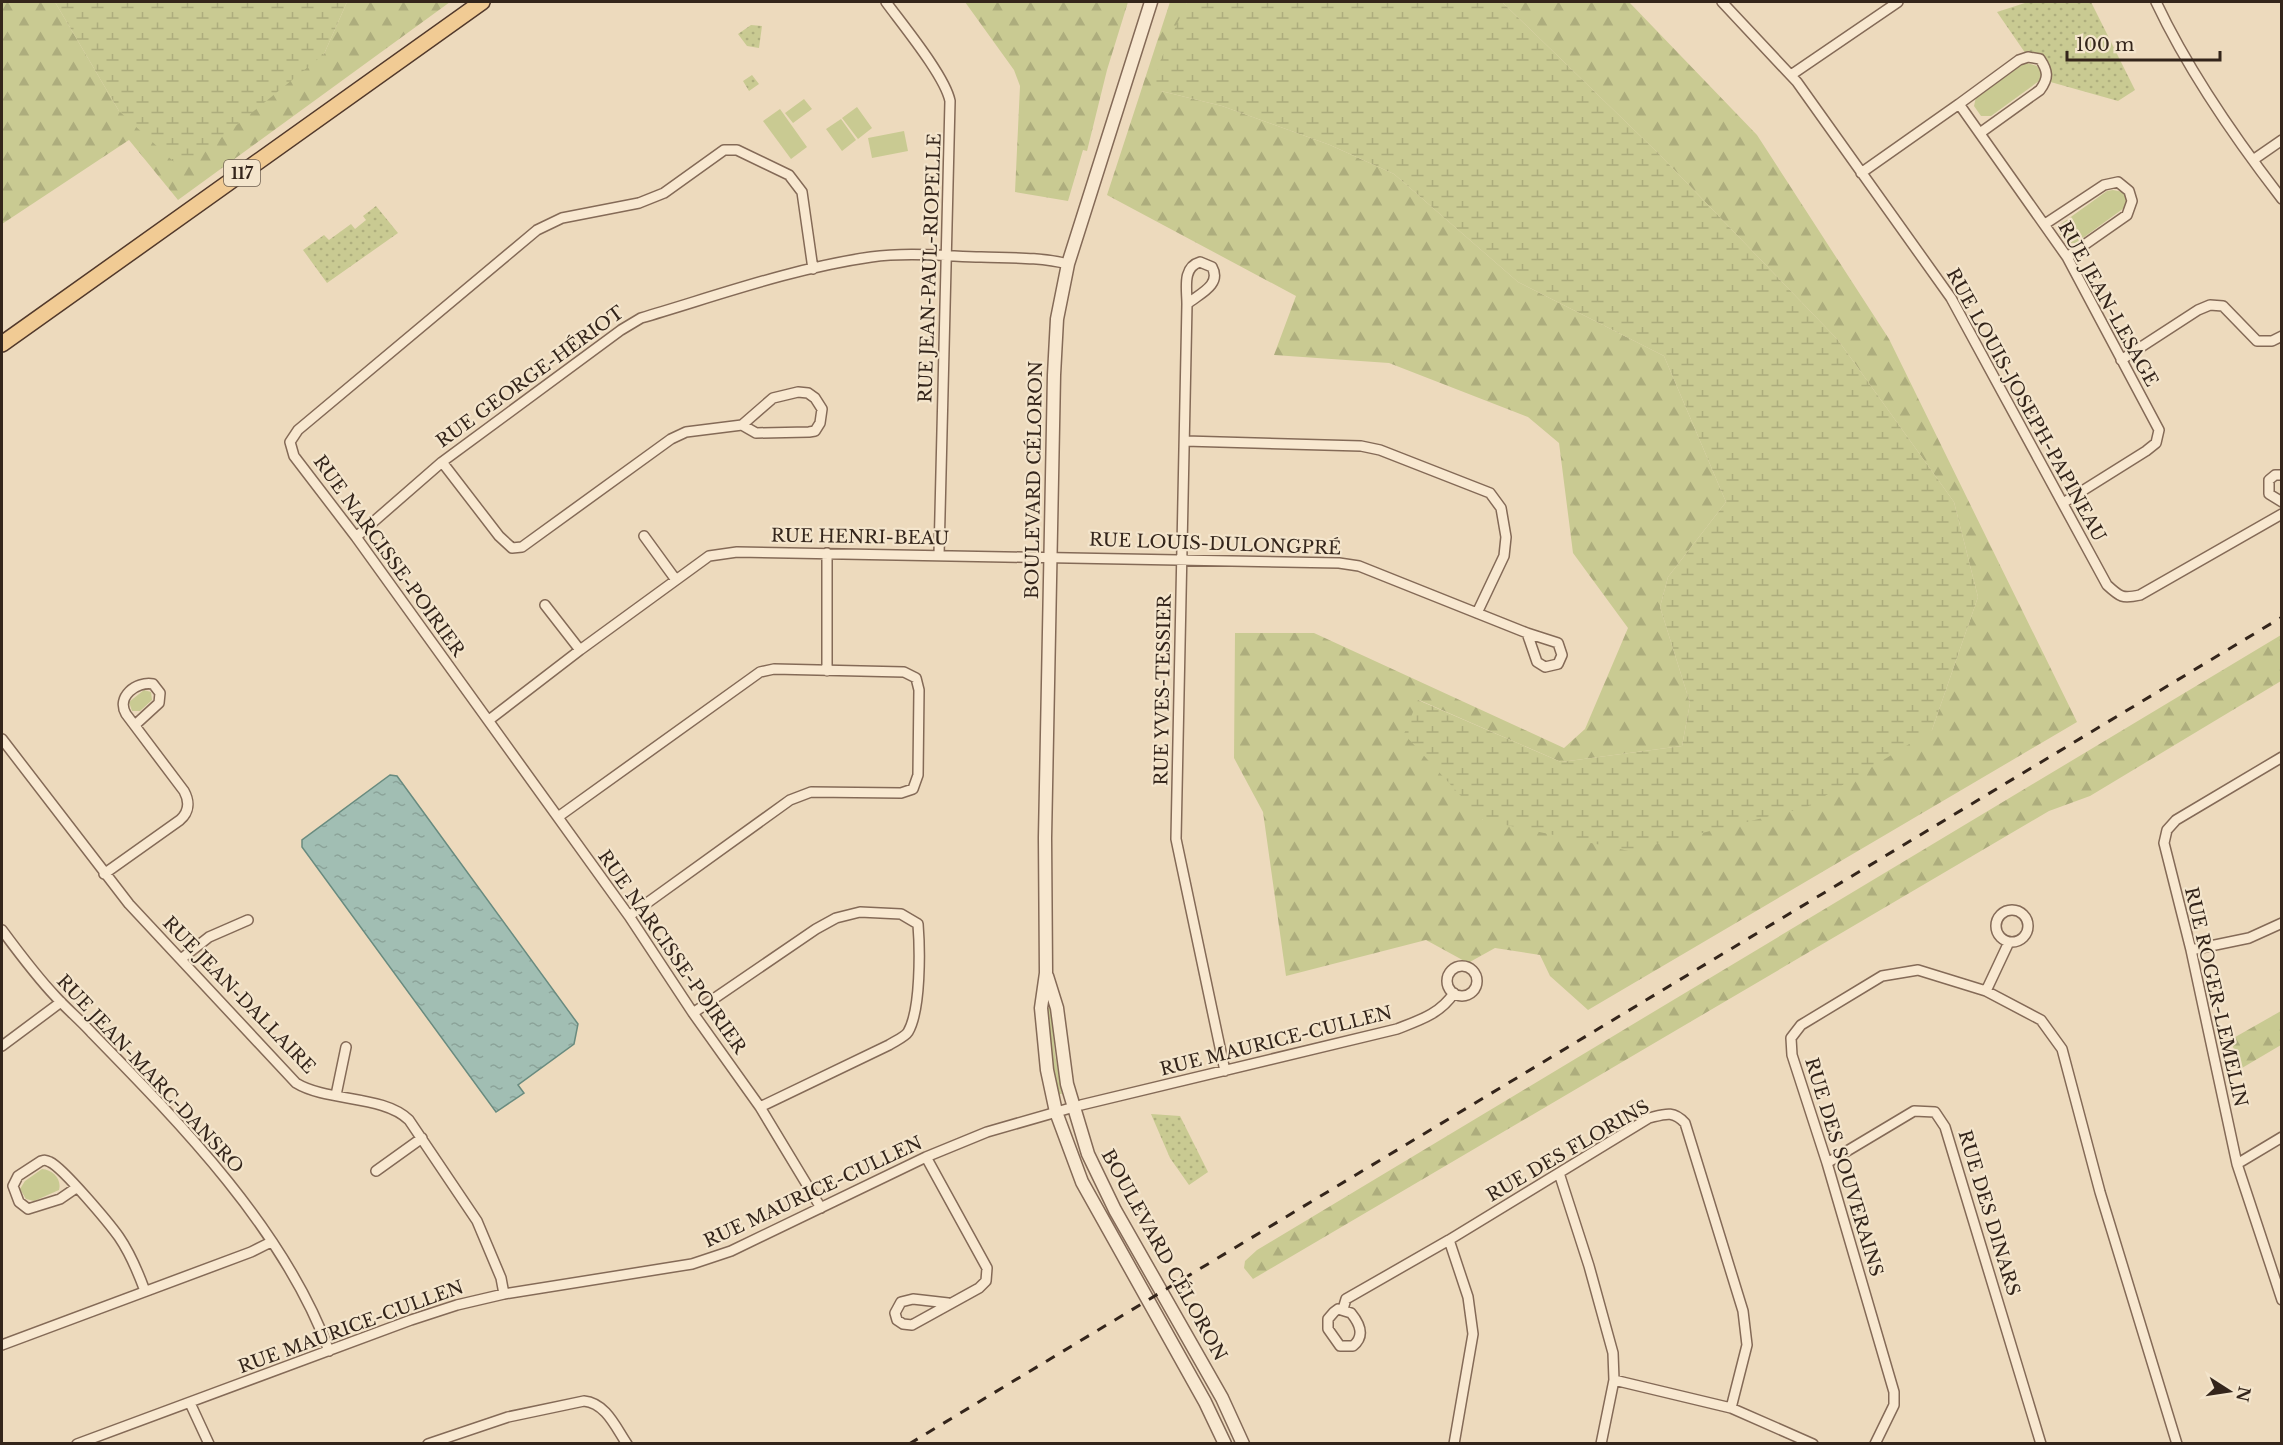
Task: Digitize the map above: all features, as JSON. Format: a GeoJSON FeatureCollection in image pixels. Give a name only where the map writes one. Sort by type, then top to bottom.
{"type":"FeatureCollection","features":[{"type":"Feature","properties":{"kind":"main road","name":"117"},"geometry":{"type":"LineString","coordinates":[[2,344],[482,2]]}},
{"type":"Feature","properties":{"kind":"street","name":"RUE JEAN-PAUL-RIOPELLE"},"geometry":{"type":"LineString","coordinates":[[885,2],[934,70],[949,96],[951,115],[939,555]]}},
{"type":"Feature","properties":{"kind":"street","name":"BOULEVARD CÉLORON"},"geometry":{"type":"LineString","coordinates":[[1151,2],[1068,264],[1056,332],[1045,838],[1046,973],[1041,1008],[1042,1035],[1056,1112],[1069,1152],[1086,1191],[1205,1402],[1225,1443]]}},
{"type":"Feature","properties":{"kind":"street","name":"RUE LOUIS-JOSEPH-PAPINEAU"},"geometry":{"type":"LineString","coordinates":[[1722,2],[1791,75],[1951,298],[2107,585],[2118,596],[2140,595],[2282,514]]}},
{"type":"Feature","properties":{"kind":"street"},"geometry":{"type":"LineString","coordinates":[[1791,75],[1898,2]]}},
{"type":"Feature","properties":{"kind":"street"},"geometry":{"type":"LineString","coordinates":[[2156,2],[2170,33],[2197,79],[2282,199]]}},
{"type":"Feature","properties":{"kind":"street"},"geometry":{"type":"LineString","coordinates":[[1861,173],[2019,60],[2028,57],[2040,58],[2047,70],[2047,81],[2040,90],[1980,133]]}},
{"type":"Feature","properties":{"kind":"street","name":"RUE JEAN-LESAGE"},"geometry":{"type":"LineString","coordinates":[[1959,104],[2067,257],[2159,430],[2156,443],[2125,466],[2063,503]]}},
{"type":"Feature","properties":{"kind":"street"},"geometry":{"type":"LineString","coordinates":[[2253,160],[2282,140]]}},
{"type":"Feature","properties":{"kind":"street","name":"RUE NARCISSE-POIRIER"},"geometry":{"type":"LineString","coordinates":[[813,269],[802,192],[789,175],[736,150],[724,150],[664,193],[639,203],[562,218],[537,230],[298,430],[290,442],[294,456],[356,537],[629,916],[693,1013],[760,1107],[821,1208]]}},
{"type":"Feature","properties":{"kind":"street"},"geometry":{"type":"LineString","coordinates":[[2045,224],[2104,185],[2118,182],[2130,191],[2132,201],[2127,215],[2067,257]]}},
{"type":"Feature","properties":{"kind":"street","name":"RUE GEORGE-HÉRIOT"},"geometry":{"type":"LineString","coordinates":[[356,537],[442,462],[621,330],[641,318],[813,269],[873,257],[946,256],[1047,260],[1068,264]]}},
{"type":"Feature","properties":{"kind":"street","name":"RUE YVES-TESSIER"},"geometry":{"type":"LineString","coordinates":[[1186,304],[1212,285],[1215,275],[1209,264],[1195,263],[1188,269],[1186,304],[1176,839],[1225,1071]]}},
{"type":"Feature","properties":{"kind":"street"},"geometry":{"type":"LineString","coordinates":[[2121,360],[2198,310],[2210,305],[2223,306],[2257,341],[2272,341],[2282,336]]}},
{"type":"Feature","properties":{"kind":"street"},"geometry":{"type":"LineString","coordinates":[[442,462],[499,536],[512,548],[522,547],[671,439],[686,432],[742,425],[773,398],[787,394],[808,393],[815,398],[822,409],[820,423],[815,430],[809,432],[756,433],[742,425]]}},
{"type":"Feature","properties":{"kind":"street"},"geometry":{"type":"LineString","coordinates":[[1185,441],[1361,446],[1380,450],[1490,493],[1501,508],[1506,537],[1504,556],[1477,612]]}},
{"type":"Feature","properties":{"kind":"street"},"geometry":{"type":"LineString","coordinates":[[2282,475],[2275,475],[2269,480],[2269,494],[2282,502]]}},
{"type":"Feature","properties":{"kind":"street"},"geometry":{"type":"LineString","coordinates":[[644,536],[676,580]]}},
{"type":"Feature","properties":{"kind":"street","name":"RUE HENRI-BEAU"},"geometry":{"type":"LineString","coordinates":[[489,720],[709,556],[737,552],[1051,557]]}},
{"type":"Feature","properties":{"kind":"street"},"geometry":{"type":"LineString","coordinates":[[827,553],[827,670]]}},
{"type":"Feature","properties":{"kind":"street","name":"RUE LOUIS-DULONGPRÉ"},"geometry":{"type":"LineString","coordinates":[[1051,557],[1339,563],[1359,566],[1527,633]]}},
{"type":"Feature","properties":{"kind":"street"},"geometry":{"type":"LineString","coordinates":[[545,605],[580,650]]}},
{"type":"Feature","properties":{"kind":"street"},"geometry":{"type":"LineString","coordinates":[[558,817],[760,672],[774,669],[904,672],[916,678],[920,690],[918,775],[913,789],[901,793],[811,792],[802,794],[790,800],[629,916]]}},
{"type":"Feature","properties":{"kind":"street"},"geometry":{"type":"LineString","coordinates":[[104,874],[180,820],[188,808],[188,797],[135,725],[123,708],[124,697],[139,685],[153,684],[160,693],[159,703],[135,725]]}},
{"type":"Feature","properties":{"kind":"street","name":"RUE JEAN-DALLAIRE"},"geometry":{"type":"LineString","coordinates":[[2,739],[129,904],[296,1083],[305,1088],[396,1110],[409,1120],[477,1221],[501,1278],[504,1294]]}},
{"type":"Feature","properties":{"kind":"street","name":"RUE ROGER-LEMELIN"},"geometry":{"type":"LineString","coordinates":[[2281,1298],[2237,1164],[2191,950],[2164,843],[2167,830],[2176,820],[2282,757]]}},
{"type":"Feature","properties":{"kind":"street"},"geometry":{"type":"LineString","coordinates":[[693,1013],[816,929],[836,918],[860,912],[901,914],[918,924],[920,944],[916,1013],[907,1033],[889,1045],[760,1107]]}},
{"type":"Feature","properties":{"kind":"street"},"geometry":{"type":"LineString","coordinates":[[181,959],[210,937],[248,920]]}},
{"type":"Feature","properties":{"kind":"street"},"geometry":{"type":"LineString","coordinates":[[2191,950],[2249,938],[2282,923]]}},
{"type":"Feature","properties":{"kind":"street","name":"RUE JEAN-MARC-DANSRO"},"geometry":{"type":"LineString","coordinates":[[2,930],[60,1002],[212,1162],[301,1287],[314,1312],[329,1351]]}},
{"type":"Feature","properties":{"kind":"street"},"geometry":{"type":"LineString","coordinates":[[1986,991],[2009,942]]}},
{"type":"Feature","properties":{"kind":"street","name":"RUE DES SOUVERAINS"},"geometry":{"type":"LineString","coordinates":[[1875,1443],[1894,1405],[1894,1392],[1827,1163],[1792,1055],[1791,1038],[1801,1025],[1882,976],[1918,970],[1986,991],[2041,1020],[2062,1048],[2100,1192],[2177,1443]]}},
{"type":"Feature","properties":{"kind":"street","name":"BOULEVARD CÉLORON"},"geometry":{"type":"LineString","coordinates":[[1046,973],[1057,1008],[1062,1062],[1072,1107],[1100,1181],[1222,1398],[1243,1443]]}},
{"type":"Feature","properties":{"kind":"street","name":"RUE MAURICE-CULLEN"},"geometry":{"type":"LineString","coordinates":[[77,1443],[442,1309],[504,1294],[692,1264],[731,1251],[926,1157],[987,1132],[1072,1107],[1397,1029],[1445,1006],[1454,993]]}},
{"type":"Feature","properties":{"kind":"street"},"geometry":{"type":"LineString","coordinates":[[2,1046],[60,1002]]}},
{"type":"Feature","properties":{"kind":"street"},"geometry":{"type":"LineString","coordinates":[[336,1095],[346,1047]]}},
{"type":"Feature","properties":{"kind":"street","name":"RUE DES DINARS"},"geometry":{"type":"LineString","coordinates":[[1827,1163],[1914,1111],[1935,1112],[1946,1127],[2041,1443]]}},
{"type":"Feature","properties":{"kind":"street","name":"RUE DES FLORINS"},"geometry":{"type":"LineString","coordinates":[[1343,1309],[1346,1299],[1449,1240],[1649,1118],[1666,1113],[1678,1116],[1685,1124],[1743,1311],[1747,1345],[1731,1408]]}},
{"type":"Feature","properties":{"kind":"street"},"geometry":{"type":"LineString","coordinates":[[2237,1164],[2282,1137]]}},
{"type":"Feature","properties":{"kind":"street"},"geometry":{"type":"LineString","coordinates":[[376,1171],[422,1138]]}},
{"type":"Feature","properties":{"kind":"street"},"geometry":{"type":"LineString","coordinates":[[926,1157],[987,1268],[986,1281],[979,1288],[948,1303],[912,1325],[903,1324],[897,1320],[895,1313],[901,1302],[913,1299],[948,1303]]}},
{"type":"Feature","properties":{"kind":"street"},"geometry":{"type":"LineString","coordinates":[[76,1188],[60,1199],[28,1209],[20,1202],[13,1186],[18,1176],[41,1161],[46,1160],[54,1165],[76,1188],[118,1235],[145,1291]]}},
{"type":"Feature","properties":{"kind":"street"},"geometry":{"type":"LineString","coordinates":[[1559,1173],[1589,1266],[1613,1353],[1614,1380],[1601,1443]]}},
{"type":"Feature","properties":{"kind":"street"},"geometry":{"type":"LineString","coordinates":[[1449,1240],[1468,1297],[1473,1334],[1454,1443]]}},
{"type":"Feature","properties":{"kind":"street"},"geometry":{"type":"LineString","coordinates":[[2,1345],[251,1252],[271,1242]]}},
{"type":"Feature","properties":{"kind":"street"},"geometry":{"type":"LineString","coordinates":[[1614,1380],[1731,1408],[1814,1443]]}},
{"type":"Feature","properties":{"kind":"street"},"geometry":{"type":"LineString","coordinates":[[428,1443],[508,1417],[584,1401],[600,1406],[627,1443]]}},
{"type":"Feature","properties":{"kind":"street"},"geometry":{"type":"LineString","coordinates":[[190,1403],[209,1443]]}},
{"type":"Feature","properties":{"kind":"green space"},"geometry":{"type":"Polygon","coordinates":[[[2,2],[55,2],[119,111],[324,54],[347,2],[450,2],[178,200],[129,140],[2,224],[2,2]]]}},
{"type":"Feature","properties":{"kind":"green space"},"geometry":{"type":"Polygon","coordinates":[[[55,2],[347,2],[324,54],[195,159],[175,163],[119,111],[55,2]]]}},
{"type":"Feature","properties":{"kind":"green space"},"geometry":{"type":"Polygon","coordinates":[[[965,2],[1128,2],[1107,70],[1087,151],[1083,150],[1068,201],[1015,192],[1020,86],[1014,70],[965,2]]]}},
{"type":"Feature","properties":{"kind":"green space"},"geometry":{"type":"Polygon","coordinates":[[[1170,2],[1187,2],[1161,91],[1222,106],[1330,145],[1394,174],[1518,282],[1664,356],[1726,502],[1668,577],[1660,607],[1690,703],[1682,746],[1561,762],[1419,700],[1483,820],[1932,730],[1978,597],[1954,502],[1838,340],[1659,154],[1502,2],[1629,2],[1757,135],[1889,339],[2077,722],[1588,1010],[1550,976],[1540,955],[1495,948],[1468,963],[1426,940],[1286,976],[1263,812],[1234,758],[1235,633],[1314,633],[1564,748],[1585,729],[1628,628],[1573,553],[1559,443],[1528,417],[1389,363],[1274,355],[1296,296],[1107,195],[1170,2]]]}},
{"type":"Feature","properties":{"kind":"green space"},"geometry":{"type":"Polygon","coordinates":[[[1187,2],[1502,2],[1659,154],[1838,340],[1954,502],[1978,597],[1932,730],[1807,807],[1629,851],[1483,820],[1404,734],[1418,700],[1561,762],[1682,746],[1690,703],[1660,607],[1668,577],[1726,502],[1664,356],[1518,282],[1394,174],[1330,145],[1222,106],[1161,91],[1152,86],[1161,59],[1187,2]]]}},
{"type":"Feature","properties":{"kind":"green space"},"geometry":{"type":"Polygon","coordinates":[[[2028,2],[2091,2],[2135,90],[2118,101],[2047,81],[2040,59],[2028,57],[1997,12],[2028,2]]]}},
{"type":"Feature","properties":{"kind":"green space"},"geometry":{"type":"Polygon","coordinates":[[[751,25],[762,26],[759,48],[747,46],[738,34],[751,25]]]}},
{"type":"Feature","properties":{"kind":"green space"},"geometry":{"type":"Polygon","coordinates":[[[2022,64],[2037,66],[2042,73],[2039,81],[1991,116],[1981,116],[1974,106],[1976,97],[2022,64]]]}},
{"type":"Feature","properties":{"kind":"green space"},"geometry":{"type":"Polygon","coordinates":[[[752,75],[759,84],[749,91],[743,81],[752,75]]]}},
{"type":"Feature","properties":{"kind":"green space"},"geometry":{"type":"Polygon","coordinates":[[[804,99],[812,109],[793,123],[785,113],[804,99]]]}},
{"type":"Feature","properties":{"kind":"green space"},"geometry":{"type":"Polygon","coordinates":[[[857,107],[872,128],[858,139],[842,118],[857,107]]]}},
{"type":"Feature","properties":{"kind":"green space"},"geometry":{"type":"Polygon","coordinates":[[[780,109],[807,147],[791,159],[763,121],[780,109]]]}},
{"type":"Feature","properties":{"kind":"green space"},"geometry":{"type":"Polygon","coordinates":[[[841,119],[856,140],[842,151],[826,129],[841,119]]]}},
{"type":"Feature","properties":{"kind":"green space"},"geometry":{"type":"Polygon","coordinates":[[[904,131],[908,151],[872,158],[868,138],[904,131]]]}},
{"type":"Feature","properties":{"kind":"green space"},"geometry":{"type":"Polygon","coordinates":[[[2107,191],[2123,192],[2127,199],[2124,208],[2076,243],[2066,243],[2059,233],[2061,224],[2107,191]]]}},
{"type":"Feature","properties":{"kind":"green space"},"geometry":{"type":"Polygon","coordinates":[[[376,206],[398,233],[327,283],[303,250],[324,235],[329,240],[351,224],[355,229],[366,220],[363,216],[376,206]]]}},
{"type":"Feature","properties":{"kind":"green space"},"geometry":{"type":"Polygon","coordinates":[[[2281,635],[2281,681],[2090,796],[2049,811],[1253,1279],[1244,1268],[1245,1261],[1257,1250],[2281,635]]]}},
{"type":"Feature","properties":{"kind":"green space"},"geometry":{"type":"Polygon","coordinates":[[[144,690],[151,692],[152,700],[140,711],[132,711],[129,702],[144,690]]]}},
{"type":"Feature","properties":{"kind":"green space"},"geometry":{"type":"Polygon","coordinates":[[[1047,1008],[1051,1008],[1055,1054],[1062,1094],[1058,1094],[1052,1061],[1047,1008]]]}},
{"type":"Feature","properties":{"kind":"green space"},"geometry":{"type":"Polygon","coordinates":[[[2281,1011],[2281,1045],[2242,1068],[2230,1040],[2281,1011]]]}},
{"type":"Feature","properties":{"kind":"green space"},"geometry":{"type":"Polygon","coordinates":[[[1151,1114],[1180,1116],[1208,1172],[1189,1185],[1170,1158],[1151,1114]]]}},
{"type":"Feature","properties":{"kind":"green space"},"geometry":{"type":"Polygon","coordinates":[[[42,1169],[56,1176],[60,1186],[59,1190],[34,1201],[26,1199],[20,1189],[25,1181],[42,1169]]]}},
{"type":"Feature","properties":{"kind":"water"},"geometry":{"type":"Polygon","coordinates":[[[390,775],[397,776],[578,1024],[574,1044],[518,1085],[524,1093],[496,1112],[302,847],[302,840],[390,775]]]}},
{"type":"Feature","properties":{"kind":"railway"},"geometry":{"type":"LineString","coordinates":[[909,1444],[2282,617]]}}]}
